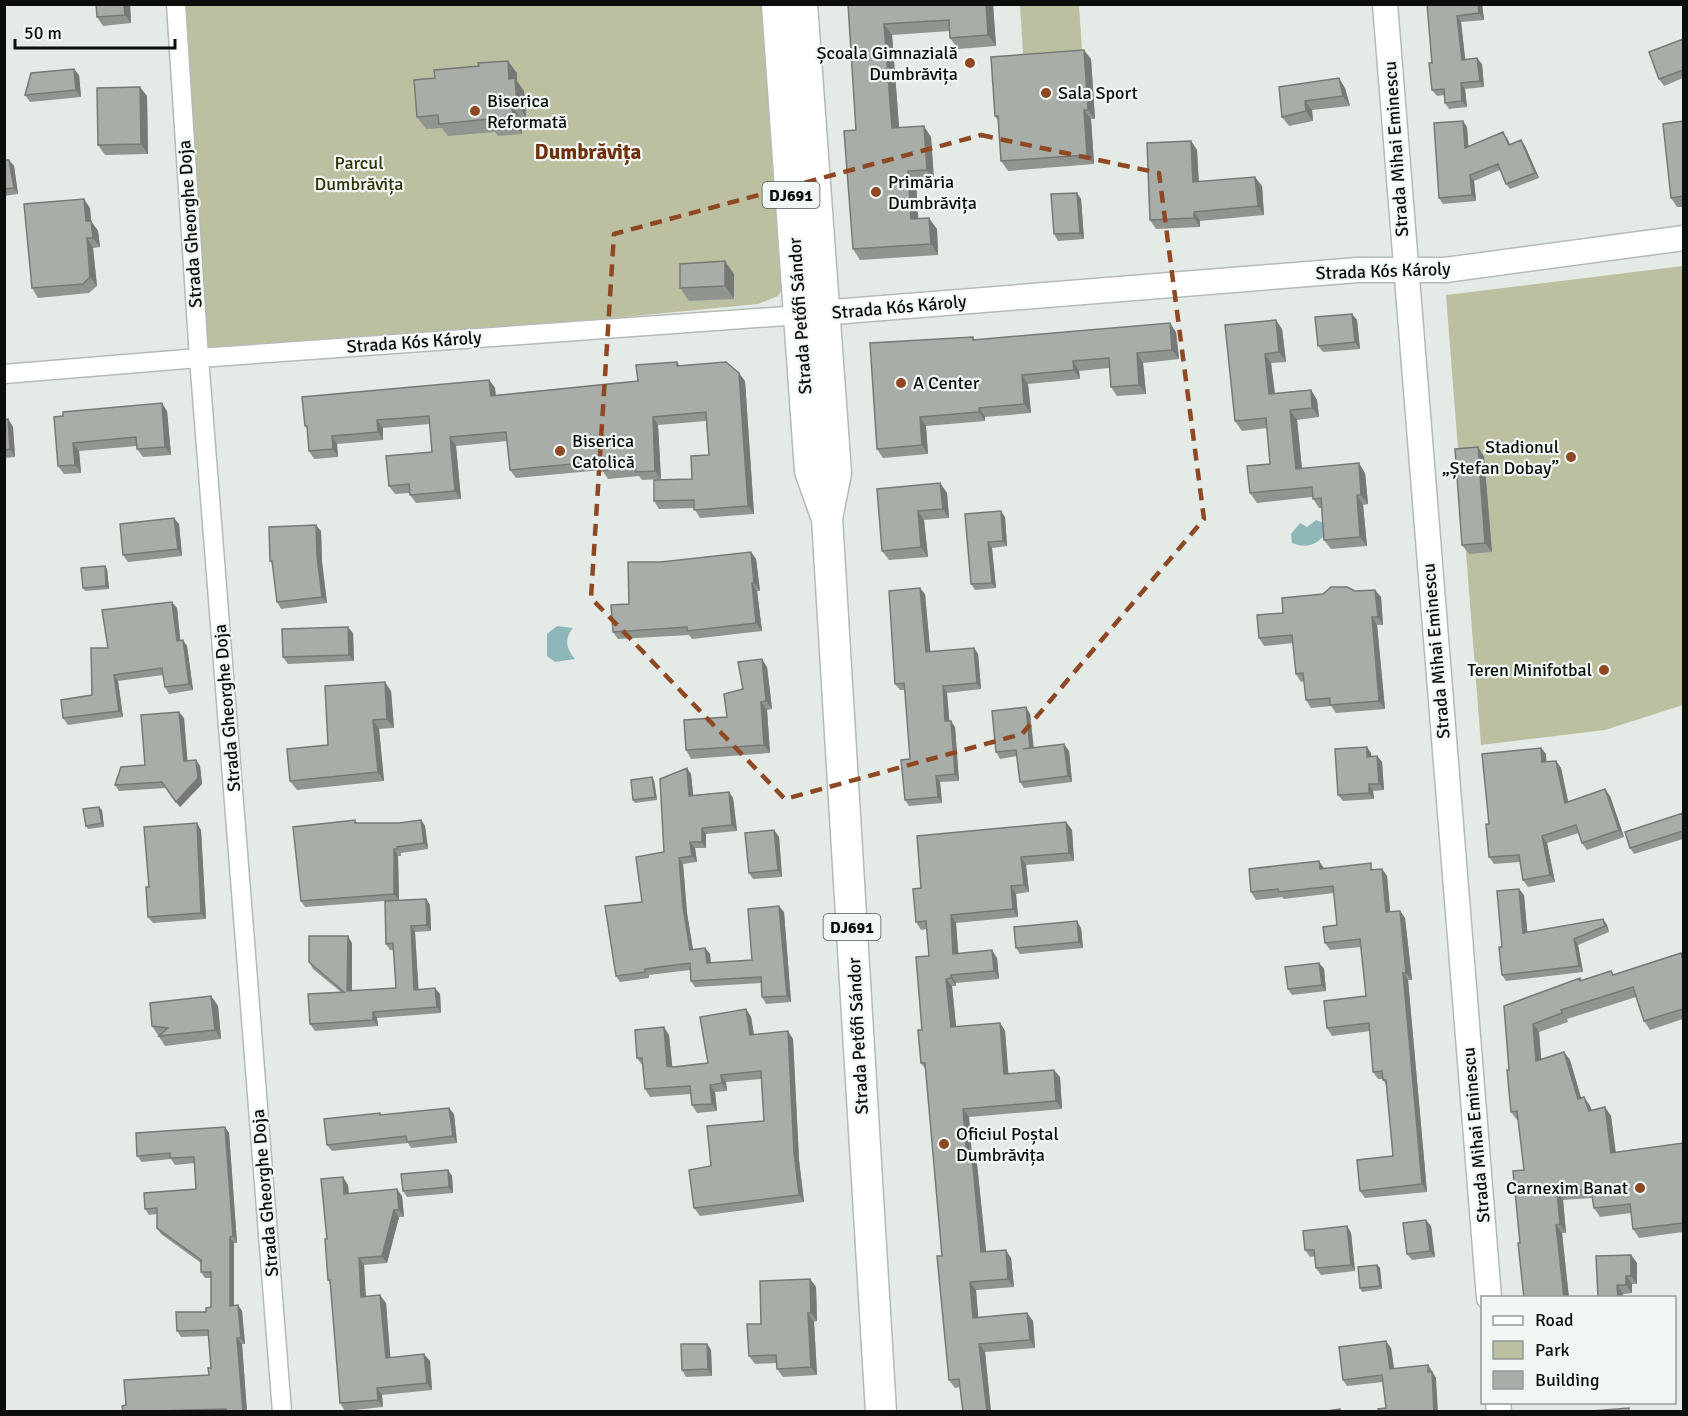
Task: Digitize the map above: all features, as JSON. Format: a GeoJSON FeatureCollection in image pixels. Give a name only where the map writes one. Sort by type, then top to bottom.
{"type":"FeatureCollection","features":[{"type":"Feature","properties":{"kind":"main road","name":"Strada Petőfi Sándor"},"geometry":{"type":"LineString","coordinates":[[777,4],[813,314]]}},
{"type":"Feature","properties":{"kind":"main road","name":"Strada Petőfi Sándor"},"geometry":{"type":"LineString","coordinates":[[802,4],[813,314],[810,471],[827,518],[881,1412]]}},
{"type":"Feature","properties":{"kind":"street","name":"Strada Gheorghe Doja"},"geometry":{"type":"LineString","coordinates":[[176,4],[199,358],[282,1412]]}},
{"type":"Feature","properties":{"kind":"street","name":"Strada Mihai Eminescu"},"geometry":{"type":"LineString","coordinates":[[1385,4],[1489,1296]]}},
{"type":"Feature","properties":{"kind":"street","name":"Strada Kós Károly"},"geometry":{"type":"LineString","coordinates":[[4,374],[813,314],[1358,270],[1445,270],[1683,238]]}},
{"type":"Feature","properties":{"kind":"highlighted area"},"geometry":{"type":"Polygon","coordinates":[[[981,135],[1159,173],[1204,519],[1022,734],[785,799],[591,598],[614,234],[981,135]]]}},
{"type":"Feature","properties":{"kind":"green space","name":"Parcul Dumbrăvița"},"geometry":{"type":"Polygon","coordinates":[[[176,5],[770,5],[789,279],[778,296],[758,304],[199,358],[176,5]]]}},
{"type":"Feature","properties":{"kind":"green space"},"geometry":{"type":"Polygon","coordinates":[[[1020,5],[1079,5],[1082,50],[1023,54],[1020,5]]]}},
{"type":"Feature","properties":{"kind":"green space","name":"Stadionul „Ștefan Dobay”"},"geometry":{"type":"Polygon","coordinates":[[[1683,266],[1683,705],[1605,730],[1481,745],[1446,295],[1683,266]]]}},
{"type":"Feature","properties":{"kind":"water"},"geometry":{"type":"Polygon","coordinates":[[[1316,520],[1326,524],[1324,536],[1309,545],[1292,543],[1291,534],[1300,523],[1307,527],[1316,520]]]}},
{"type":"Feature","properties":{"kind":"water"},"geometry":{"type":"Polygon","coordinates":[[[557,626],[573,628],[568,636],[567,644],[575,659],[555,662],[547,656],[547,634],[557,626]]]}},
{"type":"Feature","properties":{"kind":"building"},"geometry":{"type":"Polygon","coordinates":[[[96,4],[124,4],[125,15],[97,17],[96,4]]]}},
{"type":"Feature","properties":{"kind":"building"},"geometry":{"type":"Polygon","coordinates":[[[848,4],[986,4],[988,35],[950,38],[949,20],[884,24],[892,128],[924,126],[927,170],[908,171],[911,219],[929,218],[931,244],[853,249],[844,131],[856,130],[848,4]]]}},
{"type":"Feature","properties":{"kind":"building"},"geometry":{"type":"Polygon","coordinates":[[[1427,4],[1478,4],[1479,13],[1457,16],[1462,60],[1477,58],[1480,81],[1461,83],[1462,101],[1445,103],[1444,89],[1432,90],[1427,4]]]}},
{"type":"Feature","properties":{"kind":"building"},"geometry":{"type":"Polygon","coordinates":[[[1683,39],[1683,70],[1659,79],[1649,52],[1683,39]]]}},
{"type":"Feature","properties":{"kind":"building"},"geometry":{"type":"Polygon","coordinates":[[[1084,50],[1088,110],[1084,110],[1087,155],[1001,161],[991,57],[1084,50]]]}},
{"type":"Feature","properties":{"kind":"building","name":"Biserica Reformată"},"geometry":{"type":"Polygon","coordinates":[[[508,61],[509,79],[515,78],[517,105],[512,105],[513,122],[490,124],[489,119],[439,124],[438,115],[417,117],[414,80],[435,78],[434,70],[508,61]]]}},
{"type":"Feature","properties":{"kind":"building"},"geometry":{"type":"Polygon","coordinates":[[[74,69],[76,90],[25,95],[31,73],[74,69]]]}},
{"type":"Feature","properties":{"kind":"building"},"geometry":{"type":"Polygon","coordinates":[[[1339,78],[1343,96],[1305,101],[1306,111],[1282,117],[1279,87],[1339,78]]]}},
{"type":"Feature","properties":{"kind":"building"},"geometry":{"type":"Polygon","coordinates":[[[140,87],[141,144],[98,145],[97,88],[140,87]]]}},
{"type":"Feature","properties":{"kind":"building"},"geometry":{"type":"Polygon","coordinates":[[[1463,121],[1465,148],[1503,132],[1509,145],[1521,140],[1535,173],[1506,184],[1498,164],[1470,175],[1472,195],[1439,198],[1434,123],[1463,121]]]}},
{"type":"Feature","properties":{"kind":"building"},"geometry":{"type":"Polygon","coordinates":[[[1683,121],[1683,196],[1671,198],[1663,124],[1683,121]]]}},
{"type":"Feature","properties":{"kind":"building"},"geometry":{"type":"Polygon","coordinates":[[[1191,141],[1193,182],[1255,177],[1258,206],[1194,212],[1194,218],[1150,220],[1147,143],[1191,141]]]}},
{"type":"Feature","properties":{"kind":"building"},"geometry":{"type":"Polygon","coordinates":[[[4,160],[9,160],[14,188],[4,189],[4,160]]]}},
{"type":"Feature","properties":{"kind":"building"},"geometry":{"type":"Polygon","coordinates":[[[1077,193],[1080,233],[1054,234],[1051,194],[1077,193]]]}},
{"type":"Feature","properties":{"kind":"building"},"geometry":{"type":"Polygon","coordinates":[[[84,199],[86,221],[91,221],[93,238],[87,238],[90,277],[83,284],[32,288],[24,204],[84,199]]]}},
{"type":"Feature","properties":{"kind":"building"},"geometry":{"type":"Polygon","coordinates":[[[725,261],[725,286],[680,288],[680,264],[725,261]]]}},
{"type":"Feature","properties":{"kind":"building"},"geometry":{"type":"Polygon","coordinates":[[[1352,314],[1355,342],[1318,346],[1315,317],[1352,314]]]}},
{"type":"Feature","properties":{"kind":"building"},"geometry":{"type":"Polygon","coordinates":[[[1276,320],[1279,352],[1265,354],[1269,394],[1311,390],[1312,408],[1290,410],[1296,469],[1359,463],[1361,495],[1357,495],[1360,537],[1324,540],[1321,498],[1313,499],[1312,487],[1250,493],[1247,466],[1270,464],[1266,418],[1235,421],[1225,325],[1276,320]]]}},
{"type":"Feature","properties":{"kind":"building"},"geometry":{"type":"Polygon","coordinates":[[[1170,323],[1172,350],[1137,353],[1139,385],[1111,387],[1109,358],[1073,361],[1074,370],[1022,375],[1024,404],[979,408],[979,412],[920,417],[922,445],[877,449],[870,343],[973,337],[973,340],[1170,323]]]}},
{"type":"Feature","properties":{"kind":"building"},"geometry":{"type":"Polygon","coordinates":[[[677,362],[677,366],[726,362],[739,373],[748,506],[694,510],[694,500],[654,501],[654,480],[692,479],[691,456],[709,455],[706,412],[653,417],[655,471],[636,472],[636,467],[602,471],[602,461],[510,470],[506,432],[450,437],[455,491],[410,495],[409,484],[389,486],[386,456],[432,452],[429,416],[377,420],[378,432],[332,436],[333,449],[309,451],[302,397],[489,380],[491,396],[638,381],[636,365],[677,362]]]}},
{"type":"Feature","properties":{"kind":"building"},"geometry":{"type":"Polygon","coordinates":[[[162,403],[165,447],[137,449],[136,437],[73,443],[75,465],[58,466],[54,417],[63,416],[63,412],[162,403]]]}},
{"type":"Feature","properties":{"kind":"building"},"geometry":{"type":"Polygon","coordinates":[[[8,419],[10,449],[4,450],[4,420],[8,419]]]}},
{"type":"Feature","properties":{"kind":"building"},"geometry":{"type":"Polygon","coordinates":[[[1478,447],[1485,543],[1462,545],[1455,449],[1478,447]]]}},
{"type":"Feature","properties":{"kind":"building"},"geometry":{"type":"Polygon","coordinates":[[[940,483],[943,509],[918,511],[921,547],[882,551],[877,489],[940,483]]]}},
{"type":"Feature","properties":{"kind":"building"},"geometry":{"type":"Polygon","coordinates":[[[1001,511],[1003,541],[988,542],[992,583],[971,584],[965,514],[1001,511]]]}},
{"type":"Feature","properties":{"kind":"building"},"geometry":{"type":"Polygon","coordinates":[[[174,518],[178,549],[123,555],[120,524],[174,518]]]}},
{"type":"Feature","properties":{"kind":"building"},"geometry":{"type":"Polygon","coordinates":[[[316,525],[322,597],[277,602],[272,561],[270,561],[269,527],[316,525]]]}},
{"type":"Feature","properties":{"kind":"building"},"geometry":{"type":"Polygon","coordinates":[[[751,552],[756,623],[687,631],[687,627],[613,632],[611,605],[629,604],[628,562],[661,562],[751,552]]]}},
{"type":"Feature","properties":{"kind":"building"},"geometry":{"type":"Polygon","coordinates":[[[105,566],[106,586],[83,588],[81,568],[105,566]]]}},
{"type":"Feature","properties":{"kind":"building"},"geometry":{"type":"Polygon","coordinates":[[[1331,587],[1347,587],[1355,591],[1375,590],[1378,617],[1372,617],[1379,701],[1330,705],[1330,698],[1306,700],[1303,673],[1296,674],[1292,635],[1259,638],[1257,615],[1283,613],[1282,598],[1323,594],[1331,587]]]}},
{"type":"Feature","properties":{"kind":"building"},"geometry":{"type":"Polygon","coordinates":[[[920,588],[926,652],[974,648],[977,683],[943,686],[945,721],[951,721],[955,774],[936,776],[938,797],[905,800],[901,760],[910,759],[905,693],[904,683],[895,684],[889,591],[920,588]]]}},
{"type":"Feature","properties":{"kind":"building"},"geometry":{"type":"Polygon","coordinates":[[[172,602],[177,641],[183,640],[189,684],[165,687],[162,668],[114,675],[119,711],[63,718],[61,700],[92,695],[91,648],[108,648],[102,610],[172,602]]]}},
{"type":"Feature","properties":{"kind":"building"},"geometry":{"type":"Polygon","coordinates":[[[348,627],[349,655],[283,657],[282,629],[348,627]]]}},
{"type":"Feature","properties":{"kind":"building"},"geometry":{"type":"Polygon","coordinates":[[[762,659],[766,701],[761,702],[764,745],[686,750],[684,720],[727,717],[724,694],[743,689],[738,662],[762,659]]]}},
{"type":"Feature","properties":{"kind":"building"},"geometry":{"type":"Polygon","coordinates":[[[385,682],[387,719],[373,720],[378,772],[290,781],[287,749],[328,745],[325,686],[385,682]]]}},
{"type":"Feature","properties":{"kind":"building"},"geometry":{"type":"Polygon","coordinates":[[[1026,707],[1030,748],[1023,749],[1064,744],[1068,776],[1020,782],[1016,750],[996,752],[992,711],[1026,707]]]}},
{"type":"Feature","properties":{"kind":"building"},"geometry":{"type":"Polygon","coordinates":[[[179,712],[184,761],[196,760],[198,778],[176,802],[162,782],[115,785],[121,767],[145,765],[141,715],[179,712]]]}},
{"type":"Feature","properties":{"kind":"building"},"geometry":{"type":"Polygon","coordinates":[[[1367,747],[1367,757],[1377,756],[1379,784],[1369,784],[1369,793],[1338,795],[1335,749],[1367,747]]]}},
{"type":"Feature","properties":{"kind":"building"},"geometry":{"type":"Polygon","coordinates":[[[1541,748],[1542,762],[1556,761],[1565,803],[1605,789],[1619,830],[1582,843],[1576,825],[1542,836],[1550,875],[1523,880],[1519,855],[1489,857],[1486,824],[1489,824],[1482,754],[1541,748]]]}},
{"type":"Feature","properties":{"kind":"building"},"geometry":{"type":"Polygon","coordinates":[[[687,768],[689,796],[729,792],[732,825],[702,828],[702,842],[690,842],[692,856],[679,858],[683,907],[690,950],[705,948],[707,963],[752,960],[748,909],[779,906],[787,996],[762,997],[761,977],[691,981],[690,963],[645,969],[645,972],[616,976],[605,906],[642,902],[636,857],[664,852],[660,779],[687,768]]]}},
{"type":"Feature","properties":{"kind":"building"},"geometry":{"type":"Polygon","coordinates":[[[652,777],[655,797],[633,800],[631,780],[652,777]]]}},
{"type":"Feature","properties":{"kind":"building"},"geometry":{"type":"Polygon","coordinates":[[[99,807],[102,823],[86,826],[83,809],[99,807]]]}},
{"type":"Feature","properties":{"kind":"building"},"geometry":{"type":"Polygon","coordinates":[[[1683,813],[1683,831],[1630,848],[1625,832],[1683,813]]]}},
{"type":"Feature","properties":{"kind":"building"},"geometry":{"type":"Polygon","coordinates":[[[355,820],[355,823],[399,823],[421,820],[424,843],[394,849],[394,894],[301,901],[293,827],[355,820]]]}},
{"type":"Feature","properties":{"kind":"building"},"geometry":{"type":"Polygon","coordinates":[[[1066,822],[1069,853],[1021,857],[1024,885],[1011,886],[1013,909],[951,915],[953,954],[992,950],[994,971],[951,975],[951,978],[946,979],[951,1027],[1000,1023],[1004,1074],[1054,1070],[1056,1101],[963,1109],[967,1157],[972,1156],[981,1252],[1006,1250],[1008,1279],[970,1282],[973,1318],[1027,1313],[1030,1340],[979,1344],[987,1412],[963,1412],[959,1379],[949,1380],[937,1256],[942,1256],[925,1063],[921,1063],[918,1030],[922,1030],[916,957],[929,956],[926,921],[916,922],[913,889],[921,888],[917,836],[1066,822]]]}},
{"type":"Feature","properties":{"kind":"building"},"geometry":{"type":"Polygon","coordinates":[[[197,823],[201,913],[148,917],[146,887],[149,887],[144,827],[197,823]]]}},
{"type":"Feature","properties":{"kind":"building"},"geometry":{"type":"Polygon","coordinates":[[[774,830],[778,870],[749,873],[745,833],[774,830]]]}},
{"type":"Feature","properties":{"kind":"building"},"geometry":{"type":"Polygon","coordinates":[[[1319,861],[1320,869],[1371,863],[1371,870],[1382,869],[1386,912],[1400,911],[1406,973],[1403,973],[1422,1184],[1360,1191],[1357,1160],[1393,1156],[1386,1080],[1383,1080],[1382,1071],[1373,1072],[1369,1023],[1327,1028],[1324,1001],[1366,996],[1360,939],[1325,943],[1323,927],[1337,925],[1333,886],[1279,892],[1278,889],[1251,892],[1249,869],[1319,861]]]}},
{"type":"Feature","properties":{"kind":"building"},"geometry":{"type":"Polygon","coordinates":[[[1519,889],[1523,933],[1603,919],[1605,926],[1574,939],[1579,966],[1502,975],[1497,891],[1519,889]]]}},
{"type":"Feature","properties":{"kind":"building"},"geometry":{"type":"Polygon","coordinates":[[[426,899],[427,925],[411,926],[414,990],[435,988],[437,1007],[373,1012],[373,1020],[310,1024],[308,994],[344,992],[309,962],[309,936],[348,936],[347,991],[396,988],[393,943],[386,944],[385,901],[426,899]]]}},
{"type":"Feature","properties":{"kind":"building"},"geometry":{"type":"Polygon","coordinates":[[[1077,921],[1079,942],[1016,948],[1014,927],[1077,921]]]}},
{"type":"Feature","properties":{"kind":"building"},"geometry":{"type":"Polygon","coordinates":[[[1681,953],[1683,1009],[1644,1021],[1633,987],[1561,1010],[1562,1013],[1533,1024],[1536,1061],[1564,1052],[1578,1099],[1584,1097],[1589,1111],[1605,1107],[1611,1153],[1683,1143],[1683,1223],[1633,1229],[1630,1204],[1594,1208],[1591,1189],[1557,1192],[1560,1224],[1556,1225],[1564,1296],[1524,1296],[1513,1171],[1524,1170],[1517,1111],[1511,1112],[1504,1006],[1580,978],[1580,981],[1611,971],[1613,975],[1681,953]]]}},
{"type":"Feature","properties":{"kind":"building"},"geometry":{"type":"Polygon","coordinates":[[[1319,963],[1322,985],[1288,989],[1285,967],[1319,963]]]}},
{"type":"Feature","properties":{"kind":"building"},"geometry":{"type":"Polygon","coordinates":[[[211,996],[215,1030],[159,1036],[168,1028],[152,1026],[150,1003],[211,996]]]}},
{"type":"Feature","properties":{"kind":"building"},"geometry":{"type":"Polygon","coordinates":[[[746,1009],[750,1035],[788,1031],[794,1152],[799,1195],[694,1208],[689,1170],[711,1166],[707,1126],[764,1121],[761,1071],[721,1075],[722,1083],[710,1085],[712,1104],[692,1105],[690,1086],[645,1089],[642,1058],[637,1058],[635,1030],[664,1027],[667,1066],[708,1063],[700,1017],[746,1009]]]}},
{"type":"Feature","properties":{"kind":"building"},"geometry":{"type":"Polygon","coordinates":[[[449,1108],[453,1136],[407,1142],[406,1136],[327,1145],[324,1119],[449,1108]]]}},
{"type":"Feature","properties":{"kind":"building"},"geometry":{"type":"Polygon","coordinates":[[[225,1127],[233,1236],[230,1237],[230,1306],[238,1305],[241,1338],[237,1338],[243,1412],[226,1412],[226,1409],[123,1412],[122,1406],[126,1405],[124,1380],[209,1375],[208,1368],[211,1368],[208,1330],[177,1331],[176,1312],[206,1312],[206,1308],[211,1307],[211,1272],[201,1272],[201,1260],[157,1228],[157,1208],[145,1209],[144,1193],[196,1189],[194,1157],[170,1158],[170,1153],[137,1156],[136,1133],[225,1127]]]}},
{"type":"Feature","properties":{"kind":"building"},"geometry":{"type":"Polygon","coordinates":[[[448,1170],[449,1187],[403,1191],[401,1174],[448,1170]]]}},
{"type":"Feature","properties":{"kind":"building"},"geometry":{"type":"Polygon","coordinates":[[[343,1177],[344,1194],[397,1189],[399,1210],[394,1210],[382,1256],[359,1258],[361,1297],[380,1295],[386,1358],[424,1354],[427,1383],[377,1388],[378,1400],[340,1403],[321,1179],[343,1177]]]}},
{"type":"Feature","properties":{"kind":"building"},"geometry":{"type":"Polygon","coordinates":[[[1426,1220],[1430,1251],[1407,1254],[1403,1223],[1426,1220]]]}},
{"type":"Feature","properties":{"kind":"building"},"geometry":{"type":"Polygon","coordinates":[[[1347,1226],[1351,1265],[1316,1268],[1314,1250],[1305,1250],[1303,1231],[1347,1226]]]}},
{"type":"Feature","properties":{"kind":"building"},"geometry":{"type":"Polygon","coordinates":[[[1631,1255],[1631,1276],[1626,1276],[1626,1285],[1617,1285],[1618,1296],[1598,1296],[1596,1256],[1631,1255]]]}},
{"type":"Feature","properties":{"kind":"building"},"geometry":{"type":"Polygon","coordinates":[[[1377,1265],[1380,1286],[1360,1288],[1358,1267],[1377,1265]]]}},
{"type":"Feature","properties":{"kind":"building"},"geometry":{"type":"Polygon","coordinates":[[[810,1279],[811,1313],[808,1313],[811,1367],[777,1369],[776,1355],[749,1356],[747,1324],[761,1324],[760,1281],[810,1279]]]}},
{"type":"Feature","properties":{"kind":"building"},"geometry":{"type":"Polygon","coordinates":[[[1386,1341],[1390,1369],[1428,1365],[1428,1372],[1432,1372],[1434,1412],[1379,1412],[1378,1409],[1386,1408],[1382,1375],[1343,1380],[1339,1347],[1386,1341]]]}},
{"type":"Feature","properties":{"kind":"building"},"geometry":{"type":"Polygon","coordinates":[[[681,1344],[707,1344],[708,1369],[682,1370],[681,1344]]]}},
{"type":"Feature","properties":{"kind":"building"},"geometry":{"type":"Polygon","coordinates":[[[1629,1408],[1629,1412],[1579,1412],[1629,1408]]]}},
{"type":"Feature","properties":{"kind":"building"},"geometry":{"type":"Polygon","coordinates":[[[1340,1409],[1340,1412],[1319,1412],[1340,1409]]]}},
{"type":"Feature","properties":{"kind":"place","name":"Școala Gimnazială Dumbrăvița"},"geometry":{"type":"Point","coordinates":[970,63]}},
{"type":"Feature","properties":{"kind":"place","name":"Sala Sport"},"geometry":{"type":"Point","coordinates":[1046,93]}},
{"type":"Feature","properties":{"kind":"place","name":"Biserica Reformată"},"geometry":{"type":"Point","coordinates":[475,111]}},
{"type":"Feature","properties":{"kind":"place","name":"Primăria Dumbrăvița"},"geometry":{"type":"Point","coordinates":[876,192]}},
{"type":"Feature","properties":{"kind":"place","name":"A Center"},"geometry":{"type":"Point","coordinates":[901,383]}},
{"type":"Feature","properties":{"kind":"place","name":"Biserica Catolică"},"geometry":{"type":"Point","coordinates":[560,451]}},
{"type":"Feature","properties":{"kind":"place","name":"Stadionul „Ștefan Dobay”"},"geometry":{"type":"Point","coordinates":[1571,457]}},
{"type":"Feature","properties":{"kind":"place","name":"Teren Minifotbal"},"geometry":{"type":"Point","coordinates":[1604,670]}},
{"type":"Feature","properties":{"kind":"place","name":"Oficiul Poștal Dumbrăvița"},"geometry":{"type":"Point","coordinates":[944,1144]}},
{"type":"Feature","properties":{"kind":"place","name":"Carnexim Banat"},"geometry":{"type":"Point","coordinates":[1640,1188]}},
{"type":"Feature","properties":{"kind":"district","name":"Dumbrăvița"},"geometry":{"type":"Point","coordinates":[588,152]}}]}
